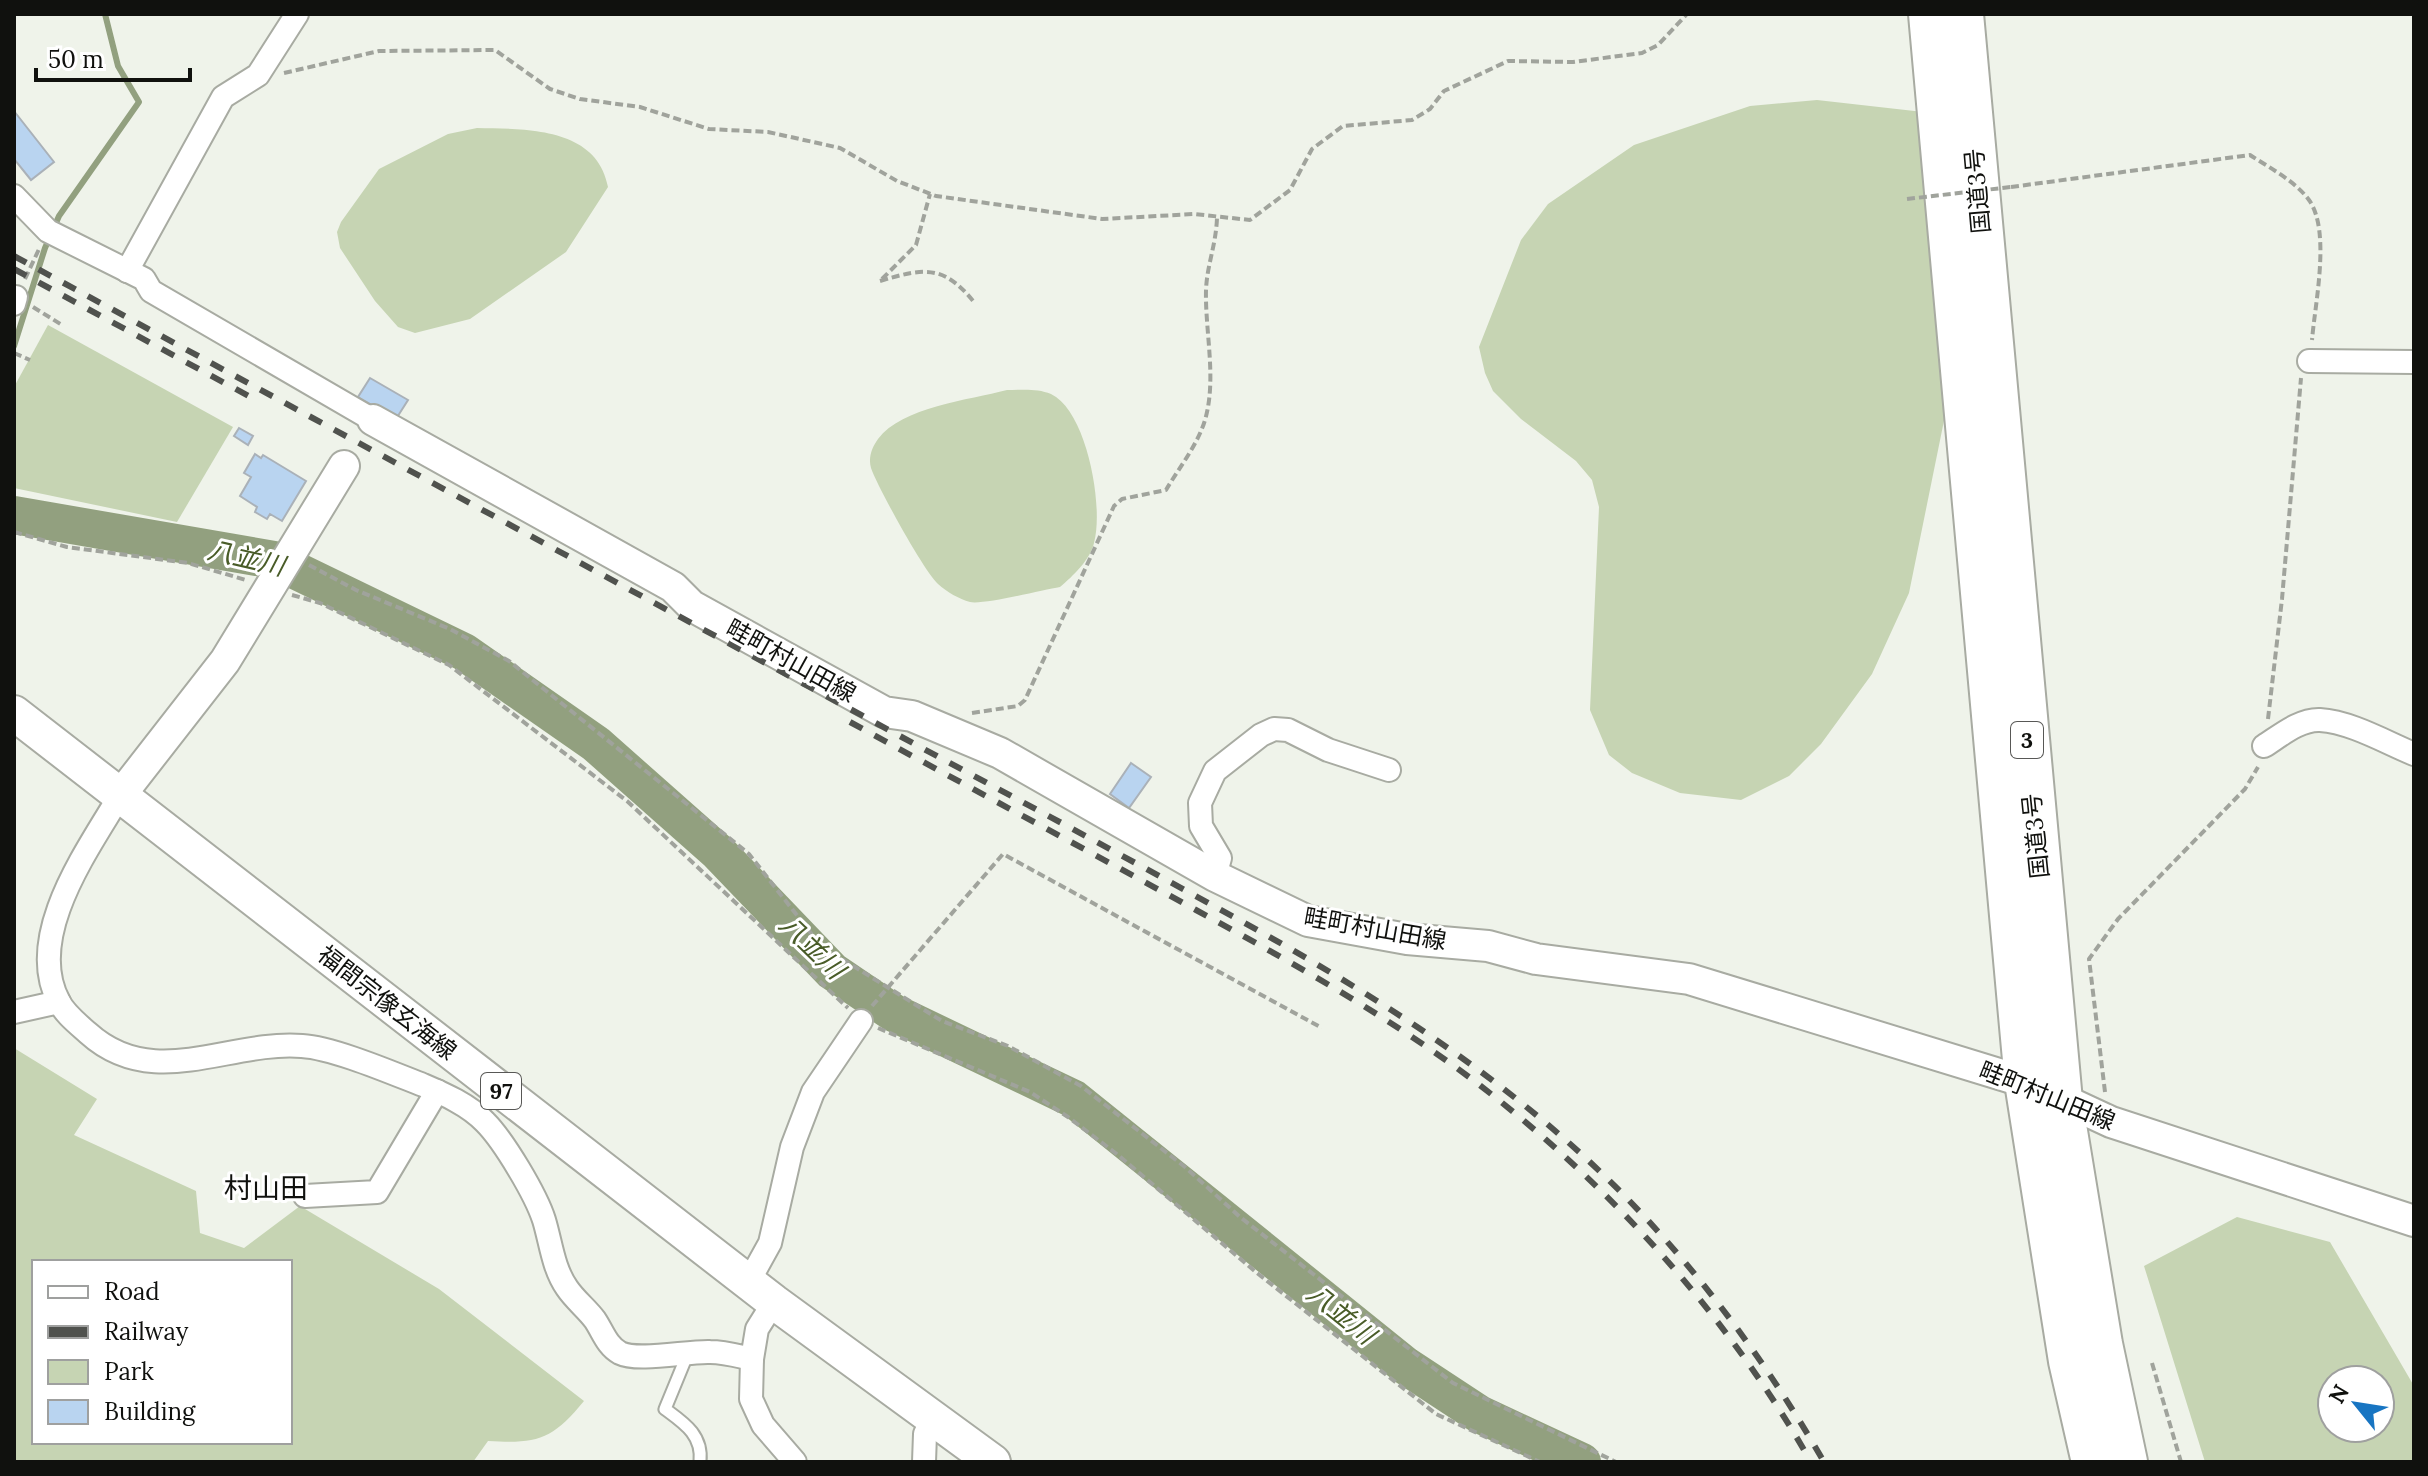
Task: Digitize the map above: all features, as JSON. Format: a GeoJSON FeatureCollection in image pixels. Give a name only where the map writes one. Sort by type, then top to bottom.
{"type":"FeatureCollection","features":[{"type":"Feature","properties":{"kind":"highway","name":"国道3号"},"geometry":{"type":"LineString","coordinates":[[1929,14],[2025,1082],[2066,1347],[2092,1462]]}},
{"type":"Feature","properties":{"kind":"highway","name":"国道3号"},"geometry":{"type":"LineString","coordinates":[[1963,14],[2062,1101],[2102,1344],[2127,1462]]}},
{"type":"Feature","properties":{"kind":"main road","name":"畦町村山田線"},"geometry":{"type":"LineString","coordinates":[[373,420],[673,587],[692,606],[870,704],[1000,753],[1215,876],[1308,921],[1407,939],[1488,946],[1536,959],[1689,979],[2025,1082],[2111,1122],[2414,1221]]}},
{"type":"Feature","properties":{"kind":"main road"},"geometry":{"type":"LineString","coordinates":[[119,797],[225,661],[344,466]]}},
{"type":"Feature","properties":{"kind":"main road","name":"福間宗像玄海線"},"geometry":{"type":"LineString","coordinates":[[14,713],[762,1292],[993,1462]]}},
{"type":"Feature","properties":{"kind":"street"},"geometry":{"type":"LineString","coordinates":[[127,271],[223,97],[258,75],[297,14]]}},
{"type":"Feature","properties":{"kind":"street"},"geometry":{"type":"LineString","coordinates":[[14,196],[48,231],[144,279],[151,291],[373,420]]}},
{"type":"Feature","properties":{"kind":"street"},"geometry":{"type":"LineString","coordinates":[[2309,361],[2414,362]]}},
{"type":"Feature","properties":{"kind":"street"},"geometry":{"type":"LineString","coordinates":[[2264,746],[2294,727],[2318,720],[2414,754]]}},
{"type":"Feature","properties":{"kind":"street"},"geometry":{"type":"LineString","coordinates":[[1215,876],[1220,858],[1201,826],[1200,803],[1215,771],[1261,735],[1274,729],[1288,730],[1328,750],[1389,770]]}},
{"type":"Feature","properties":{"kind":"street"},"geometry":{"type":"LineString","coordinates":[[119,797],[52,922],[49,938],[53,985],[59,1002],[95,1040],[117,1053],[141,1061],[172,1063],[284,1045],[308,1046],[437,1091],[486,1122],[543,1217],[553,1260],[567,1288],[609,1344],[622,1354],[634,1356],[724,1352],[752,1359]]}},
{"type":"Feature","properties":{"kind":"street"},"geometry":{"type":"LineString","coordinates":[[14,1012],[59,1002]]}},
{"type":"Feature","properties":{"kind":"street"},"geometry":{"type":"LineString","coordinates":[[795,1462],[763,1425],[751,1399],[752,1359],[762,1292],[792,1147],[813,1092],[861,1021]]}},
{"type":"Feature","properties":{"kind":"street"},"geometry":{"type":"LineString","coordinates":[[462,1105],[481,1076]]}},
{"type":"Feature","properties":{"kind":"street"},"geometry":{"type":"LineString","coordinates":[[305,1196],[377,1192],[437,1091]]}},
{"type":"Feature","properties":{"kind":"street"},"geometry":{"type":"LineString","coordinates":[[924,1462],[925,1434],[932,1419]]}},
{"type":"Feature","properties":{"kind":"lane"},"geometry":{"type":"LineString","coordinates":[[689,1352],[665,1409],[691,1428],[699,1443],[700,1462]]}},
{"type":"Feature","properties":{"kind":"path"},"geometry":{"type":"LineString","coordinates":[[258,75],[270,76],[379,51],[495,50],[550,89],[580,99],[640,107],[709,129],[768,132],[840,148],[897,181],[930,194],[1102,219],[1194,214],[1250,220],[1290,190],[1312,149],[1343,126],[1412,120],[1430,109],[1444,91],[1508,61],[1573,62],[1642,53],[1658,45],[1687,14]]}},
{"type":"Feature","properties":{"kind":"path"},"geometry":{"type":"LineString","coordinates":[[1907,199],[2250,155],[2297,188],[2310,201],[2316,216],[2321,252],[2309,361],[2301,372],[2282,599],[2263,758],[2245,789],[2118,919],[2089,959],[2099,1061],[2111,1122]]}},
{"type":"Feature","properties":{"kind":"path"},"geometry":{"type":"LineString","coordinates":[[930,194],[916,245],[880,281],[917,270],[936,272],[956,280],[974,302]]}},
{"type":"Feature","properties":{"kind":"path"},"geometry":{"type":"LineString","coordinates":[[950,732],[963,717],[978,711],[1018,706],[1025,700],[1114,506],[1122,499],[1166,490],[1190,451],[1205,420],[1209,390],[1206,292],[1208,265],[1215,252],[1217,218]]}},
{"type":"Feature","properties":{"kind":"path"},"geometry":{"type":"LineString","coordinates":[[15,300],[48,231]]}},
{"type":"Feature","properties":{"kind":"path"},"geometry":{"type":"LineString","coordinates":[[37,310],[62,325]]}},
{"type":"Feature","properties":{"kind":"path"},"geometry":{"type":"LineString","coordinates":[[14,353],[30,360]]}},
{"type":"Feature","properties":{"kind":"path"},"geometry":{"type":"LineString","coordinates":[[15,530],[67,547],[188,563],[320,603],[449,665],[627,801],[861,1021],[1030,1092],[1118,1155],[1257,1273],[1436,1414],[1540,1462]]}},
{"type":"Feature","properties":{"kind":"path"},"geometry":{"type":"LineString","coordinates":[[290,555],[356,590],[450,629],[509,661],[749,854],[821,946],[942,1021],[1008,1046],[1081,1086],[1185,1167],[1240,1217],[1453,1383],[1616,1462]]}},
{"type":"Feature","properties":{"kind":"path"},"geometry":{"type":"LineString","coordinates":[[885,988],[1003,854],[1322,1028]]}},
{"type":"Feature","properties":{"kind":"path"},"geometry":{"type":"LineString","coordinates":[[2152,1363],[2181,1462]]}},
{"type":"Feature","properties":{"kind":"green space"},"geometry":{"type":"Polygon","coordinates":[[[1817,100],[1941,114],[1962,332],[1909,593],[1872,674],[1821,744],[1789,776],[1741,800],[1680,793],[1632,773],[1609,755],[1590,710],[1599,507],[1592,480],[1576,461],[1521,419],[1493,391],[1479,347],[1521,240],[1548,204],[1634,145],[1750,106],[1817,100]]]}},
{"type":"Feature","properties":{"kind":"green space"},"geometry":{"type":"Polygon","coordinates":[[[477,128],[537,131],[575,142],[590,153],[601,167],[608,187],[566,252],[470,319],[415,333],[398,327],[375,301],[340,248],[337,232],[379,169],[448,134],[477,128]]]}},
{"type":"Feature","properties":{"kind":"green space"},"geometry":{"type":"Polygon","coordinates":[[[48,325],[233,427],[177,522],[14,488],[14,387],[48,325]]]}},
{"type":"Feature","properties":{"kind":"green space"},"geometry":{"type":"Polygon","coordinates":[[[1007,390],[1035,390],[1051,394],[1064,404],[1074,419],[1090,461],[1094,485],[1097,507],[1094,543],[1085,561],[1060,587],[970,602],[949,592],[931,576],[882,493],[871,468],[870,457],[878,439],[903,419],[937,406],[1007,390]]]}},
{"type":"Feature","properties":{"kind":"green space"},"geometry":{"type":"Polygon","coordinates":[[[14,1048],[97,1099],[74,1135],[196,1191],[200,1233],[244,1248],[300,1206],[439,1289],[584,1401],[552,1432],[519,1442],[488,1441],[473,1462],[14,1462],[14,1048]]]}},
{"type":"Feature","properties":{"kind":"green space"},"geometry":{"type":"Polygon","coordinates":[[[2237,1217],[2330,1242],[2414,1386],[2414,1462],[2205,1462],[2144,1266],[2237,1217]]]}},
{"type":"Feature","properties":{"kind":"building"},"geometry":{"type":"Polygon","coordinates":[[[14,111],[54,162],[31,180],[14,159],[14,111]]]}},
{"type":"Feature","properties":{"kind":"building"},"geometry":{"type":"Polygon","coordinates":[[[370,378],[408,400],[396,419],[358,397],[370,378]]]}},
{"type":"Feature","properties":{"kind":"building"},"geometry":{"type":"Polygon","coordinates":[[[239,428],[253,436],[248,445],[234,436],[239,428]]]}},
{"type":"Feature","properties":{"kind":"building"},"geometry":{"type":"Polygon","coordinates":[[[255,454],[261,458],[263,455],[306,481],[282,521],[270,514],[267,519],[255,512],[257,507],[240,496],[251,477],[244,473],[255,454]]]}},
{"type":"Feature","properties":{"kind":"building"},"geometry":{"type":"Polygon","coordinates":[[[1131,763],[1151,777],[1129,808],[1110,794],[1131,763]]]}},
{"type":"Feature","properties":{"kind":"waterway"},"geometry":{"type":"LineString","coordinates":[[14,346],[45,248],[59,216],[139,102],[118,66],[105,14]]}},
{"type":"Feature","properties":{"kind":"waterway","name":"八並川"},"geometry":{"type":"LineString","coordinates":[[14,515],[274,560],[464,652],[596,744],[718,852],[832,971],[894,1013],[1074,1099],[1406,1366],[1479,1414],[1582,1462]]}},
{"type":"Feature","properties":{"kind":"railway"},"geometry":{"type":"LineString","coordinates":[[14,256],[1105,846],[1379,1002],[1511,1095],[1553,1129],[1631,1203],[1703,1284],[1736,1327],[1824,1462]]}},
{"type":"Feature","properties":{"kind":"railway"},"geometry":{"type":"LineString","coordinates":[[14,269],[256,400]]}},
{"type":"Feature","properties":{"kind":"railway"},"geometry":{"type":"LineString","coordinates":[[850,722],[1301,968],[1403,1031],[1469,1077],[1567,1158],[1657,1249],[1738,1349],[1807,1455]]}},
{"type":"Feature","properties":{"kind":"district","name":"村山田"},"geometry":{"type":"Point","coordinates":[266,1188]}}]}
